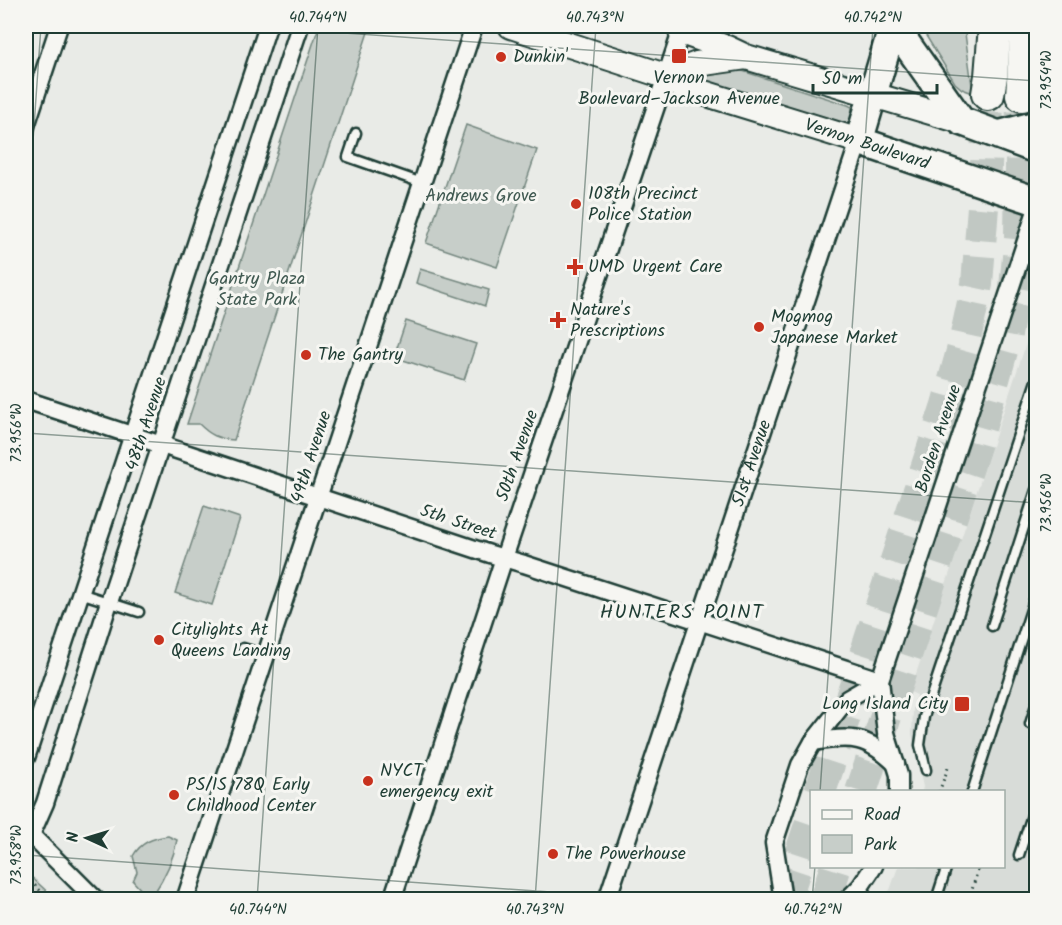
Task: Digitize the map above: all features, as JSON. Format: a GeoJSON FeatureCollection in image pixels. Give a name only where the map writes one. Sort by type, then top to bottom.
{"type":"FeatureCollection","features":[{"type":"Feature","properties":{"kind":"highway"},"geometry":{"type":"LineString","coordinates":[[996,26],[1010,97]]}},
{"type":"Feature","properties":{"kind":"highway"},"geometry":{"type":"LineString","coordinates":[[1010,97],[1027,26]]}},
{"type":"Feature","properties":{"kind":"highway"},"geometry":{"type":"LineString","coordinates":[[1010,97],[1036,26]]}},
{"type":"Feature","properties":{"kind":"main road","name":"Vernon Boulevard"},"geometry":{"type":"LineString","coordinates":[[511,26],[665,76],[681,86],[859,141],[1036,201]]}},
{"type":"Feature","properties":{"kind":"main road"},"geometry":{"type":"LineString","coordinates":[[893,26],[960,121]]}},
{"type":"Feature","properties":{"kind":"main road","name":"51st Avenue"},"geometry":{"type":"LineString","coordinates":[[859,141],[893,26]]}},
{"type":"Feature","properties":{"kind":"main road"},"geometry":{"type":"LineString","coordinates":[[682,29],[746,57],[960,121],[1036,149]]}},
{"type":"Feature","properties":{"kind":"main road"},"geometry":{"type":"LineString","coordinates":[[665,76],[697,64],[746,57]]}},
{"type":"Feature","properties":{"kind":"main road"},"geometry":{"type":"LineString","coordinates":[[998,135],[1010,97]]}},
{"type":"Feature","properties":{"kind":"street"},"geometry":{"type":"LineString","coordinates":[[26,126],[59,26]]}},
{"type":"Feature","properties":{"kind":"street","name":"48th Avenue"},"geometry":{"type":"LineString","coordinates":[[26,758],[268,26]]}},
{"type":"Feature","properties":{"kind":"street","name":"48th Avenue"},"geometry":{"type":"LineString","coordinates":[[28,832],[45,803],[45,796],[300,26]]}},
{"type":"Feature","properties":{"kind":"street","name":"49th Avenue"},"geometry":{"type":"LineString","coordinates":[[185,900],[474,26]]}},
{"type":"Feature","properties":{"kind":"street","name":"50th Avenue"},"geometry":{"type":"LineString","coordinates":[[392,900],[682,29]]}},
{"type":"Feature","properties":{"kind":"street","name":"51st Avenue"},"geometry":{"type":"LineString","coordinates":[[607,900],[859,141]]}},
{"type":"Feature","properties":{"kind":"street","name":"Borden Avenue"},"geometry":{"type":"LineString","coordinates":[[899,790],[896,764],[886,733],[880,680],[1036,211]]}},
{"type":"Feature","properties":{"kind":"street","name":"5th Street"},"geometry":{"type":"LineString","coordinates":[[26,400],[880,680]]}},
{"type":"Feature","properties":{"kind":"street"},"geometry":{"type":"LineString","coordinates":[[783,900],[774,843],[800,765],[813,742],[847,699],[880,680]]}},
{"type":"Feature","properties":{"kind":"street"},"geometry":{"type":"LineString","coordinates":[[813,742],[840,738],[863,739],[877,747],[896,764]]}},
{"type":"Feature","properties":{"kind":"street"},"geometry":{"type":"LineString","coordinates":[[28,832],[96,900]]}},
{"type":"Feature","properties":{"kind":"street"},"geometry":{"type":"LineString","coordinates":[[847,900],[873,868]]}},
{"type":"Feature","properties":{"kind":"lane"},"geometry":{"type":"LineString","coordinates":[[356,133],[348,157],[422,183]]}},
{"type":"Feature","properties":{"kind":"lane"},"geometry":{"type":"LineString","coordinates":[[1020,256],[1036,263]]}},
{"type":"Feature","properties":{"kind":"lane"},"geometry":{"type":"LineString","coordinates":[[926,770],[920,745],[921,727],[1036,381]]}},
{"type":"Feature","properties":{"kind":"lane"},"geometry":{"type":"LineString","coordinates":[[992,626],[1036,490]]}},
{"type":"Feature","properties":{"kind":"lane"},"geometry":{"type":"LineString","coordinates":[[80,593],[139,612]]}},
{"type":"Feature","properties":{"kind":"lane"},"geometry":{"type":"LineString","coordinates":[[973,790],[1036,594]]}},
{"type":"Feature","properties":{"kind":"lane"},"geometry":{"type":"LineString","coordinates":[[243,648],[266,655]]}},
{"type":"Feature","properties":{"kind":"lane"},"geometry":{"type":"LineString","coordinates":[[1030,724],[1036,705]]}},
{"type":"Feature","properties":{"kind":"lane"},"geometry":{"type":"LineString","coordinates":[[1019,855],[1036,803]]}},
{"type":"Feature","properties":{"kind":"lane"},"geometry":{"type":"LineString","coordinates":[[936,900],[947,868]]}},
{"type":"Feature","properties":{"kind":"path"},"geometry":{"type":"LineString","coordinates":[[940,790],[948,768]]}},
{"type":"Feature","properties":{"kind":"path"},"geometry":{"type":"LineString","coordinates":[[969,900],[979,868]]}},
{"type":"Feature","properties":{"kind":"path"},"geometry":{"type":"LineString","coordinates":[[26,877],[50,900]]}},
{"type":"Feature","properties":{"kind":"shaded area"},"geometry":{"type":"Polygon","coordinates":[[[1036,314],[1036,899],[879,900],[890,890],[898,868],[1005,868],[1005,790],[922,790],[912,734],[913,708],[917,695],[910,692],[1036,314]]]}},
{"type":"Feature","properties":{"kind":"green space","name":"Gantry Plaza State Park"},"geometry":{"type":"Polygon","coordinates":[[[319,26],[370,26],[234,440],[223,439],[211,434],[199,424],[187,424],[319,26]]]}},
{"type":"Feature","properties":{"kind":"green space"},"geometry":{"type":"Polygon","coordinates":[[[920,26],[964,26],[973,93],[962,89],[955,83],[920,26]]]}},
{"type":"Feature","properties":{"kind":"green space"},"geometry":{"type":"Polygon","coordinates":[[[727,66],[848,105],[852,107],[851,118],[846,126],[693,77],[727,66]]]}},
{"type":"Feature","properties":{"kind":"green space","name":"Andrews Grove"},"geometry":{"type":"Polygon","coordinates":[[[466,125],[537,150],[497,267],[426,243],[466,125]]]}},
{"type":"Feature","properties":{"kind":"green space"},"geometry":{"type":"Polygon","coordinates":[[[420,269],[489,290],[485,306],[416,283],[420,269]]]}},
{"type":"Feature","properties":{"kind":"green space"},"geometry":{"type":"Polygon","coordinates":[[[406,321],[476,344],[464,380],[394,357],[406,321]]]}},
{"type":"Feature","properties":{"kind":"green space"},"geometry":{"type":"Polygon","coordinates":[[[204,506],[240,518],[212,605],[175,593],[204,506]]]}},
{"type":"Feature","properties":{"kind":"green space"},"geometry":{"type":"Polygon","coordinates":[[[168,836],[177,840],[168,869],[153,895],[144,893],[133,881],[137,872],[133,856],[140,847],[148,842],[168,836]]]}},
{"type":"Feature","properties":{"kind":"green space"},"geometry":{"type":"Polygon","coordinates":[[[26,872],[55,899],[26,899],[26,872]]]}},
{"type":"Feature","properties":{"kind":"tunnel"},"geometry":{"type":"LineString","coordinates":[[821,790],[947,405],[964,344],[977,284],[986,168],[988,94]]}},
{"type":"Feature","properties":{"kind":"tunnel"},"geometry":{"type":"LineString","coordinates":[[862,790],[976,443],[1005,340],[1015,287],[1020,237],[1022,95]]}},
{"type":"Feature","properties":{"kind":"tunnel"},"geometry":{"type":"LineString","coordinates":[[785,900],[810,825]]}},
{"type":"Feature","properties":{"kind":"tunnel"},"geometry":{"type":"LineString","coordinates":[[825,900],[835,868]]}},
{"type":"Feature","properties":{"kind":"place","name":"Vernon Boulevard–Jackson Avenue"},"geometry":{"type":"Point","coordinates":[679,56]}},
{"type":"Feature","properties":{"kind":"place","name":"Dunkin'"},"geometry":{"type":"Point","coordinates":[501,57]}},
{"type":"Feature","properties":{"kind":"place","name":"108th Precinct Police Station"},"geometry":{"type":"Point","coordinates":[576,204]}},
{"type":"Feature","properties":{"kind":"place","name":"UMD Urgent Care"},"geometry":{"type":"Point","coordinates":[575,267]}},
{"type":"Feature","properties":{"kind":"place","name":"Nature's Prescriptions"},"geometry":{"type":"Point","coordinates":[558,320]}},
{"type":"Feature","properties":{"kind":"place","name":"Mogmog Japanese Market"},"geometry":{"type":"Point","coordinates":[759,327]}},
{"type":"Feature","properties":{"kind":"place","name":"The Gantry"},"geometry":{"type":"Point","coordinates":[306,355]}},
{"type":"Feature","properties":{"kind":"place","name":"Citylights At Queens Landing"},"geometry":{"type":"Point","coordinates":[159,640]}},
{"type":"Feature","properties":{"kind":"place","name":"Long Island City"},"geometry":{"type":"Point","coordinates":[962,704]}},
{"type":"Feature","properties":{"kind":"place","name":"NYCT emergency exit"},"geometry":{"type":"Point","coordinates":[368,781]}},
{"type":"Feature","properties":{"kind":"place","name":"PS/IS 78Q Early Childhood Center"},"geometry":{"type":"Point","coordinates":[174,795]}},
{"type":"Feature","properties":{"kind":"place","name":"The Powerhouse"},"geometry":{"type":"Point","coordinates":[553,854]}},
{"type":"Feature","properties":{"kind":"district","name":"HUNTERS POINT"},"geometry":{"type":"Point","coordinates":[682,613]}}]}
